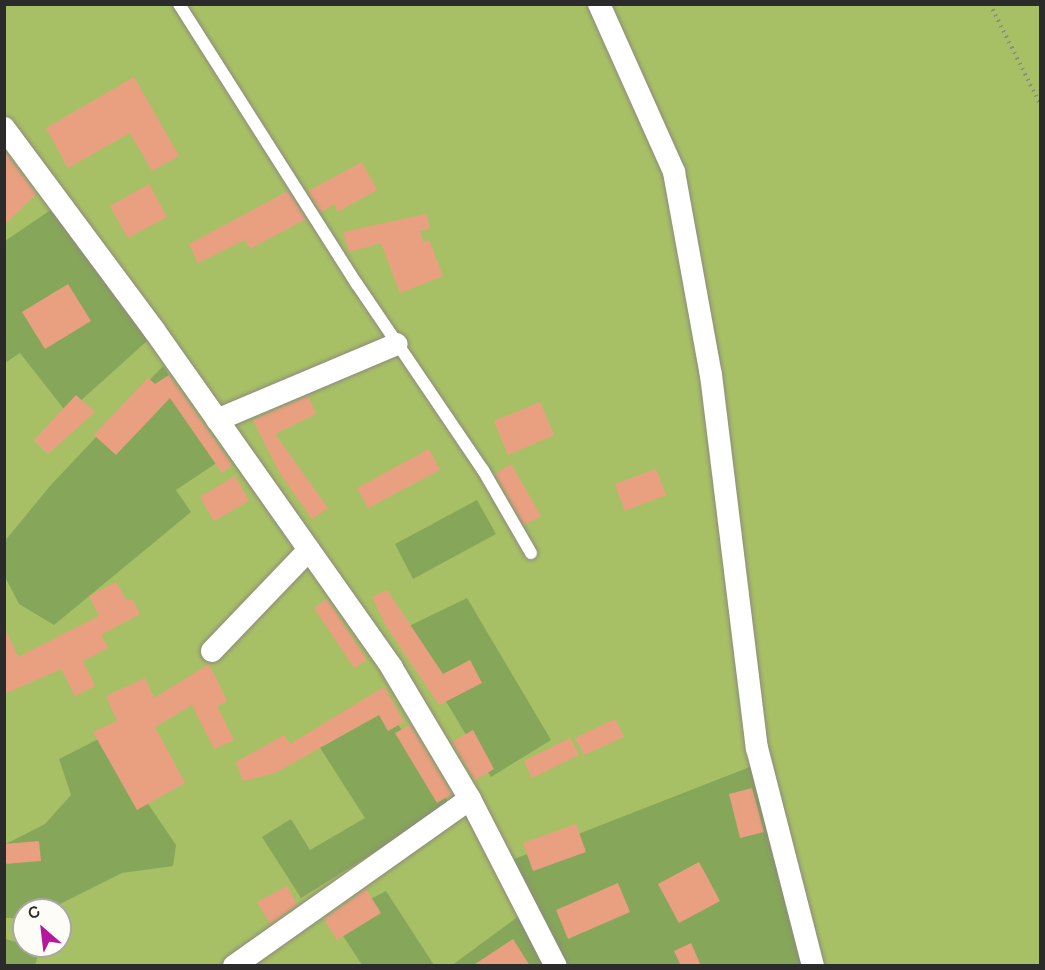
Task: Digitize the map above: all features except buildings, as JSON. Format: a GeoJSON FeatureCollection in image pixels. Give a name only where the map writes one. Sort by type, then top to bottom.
{"type":"FeatureCollection","features":[{"type":"Feature","properties":{"kind":"street"},"geometry":{"type":"LineString","coordinates":[[599,4],[674,172],[711,375],[757,748],[813,966]]}},
{"type":"Feature","properties":{"kind":"street"},"geometry":{"type":"LineString","coordinates":[[4,128],[217,420],[392,668],[470,799],[556,966]]}},
{"type":"Feature","properties":{"kind":"street"},"geometry":{"type":"LineString","coordinates":[[217,420],[397,344]]}},
{"type":"Feature","properties":{"kind":"street"},"geometry":{"type":"LineString","coordinates":[[212,651],[309,550]]}},
{"type":"Feature","properties":{"kind":"street"},"geometry":{"type":"LineString","coordinates":[[234,966],[470,799]]}},
{"type":"Feature","properties":{"kind":"lane"},"geometry":{"type":"LineString","coordinates":[[179,4],[397,344],[483,470],[531,553]]}},
{"type":"Feature","properties":{"kind":"path"},"geometry":{"type":"LineString","coordinates":[[990,4],[1041,104]]}},
{"type":"Feature","properties":{"kind":"green space"},"geometry":{"type":"Polygon","coordinates":[[[5,5],[1040,5],[1040,965],[5,966],[5,5]]]}},
{"type":"Feature","properties":{"kind":"green space"},"geometry":{"type":"Polygon","coordinates":[[[55,207],[147,341],[67,413],[20,353],[5,363],[5,241],[55,207]]]}},
{"type":"Feature","properties":{"kind":"green space"},"geometry":{"type":"Polygon","coordinates":[[[163,366],[224,458],[176,490],[191,512],[54,625],[19,604],[5,577],[4,542],[50,486],[163,366]]]}},
{"type":"Feature","properties":{"kind":"green space"},"geometry":{"type":"Polygon","coordinates":[[[477,500],[496,534],[413,579],[395,544],[477,500]]]}},
{"type":"Feature","properties":{"kind":"green space"},"geometry":{"type":"Polygon","coordinates":[[[467,598],[551,740],[491,777],[403,629],[467,598]]]}},
{"type":"Feature","properties":{"kind":"green space"},"geometry":{"type":"Polygon","coordinates":[[[383,701],[450,805],[301,898],[262,837],[291,819],[310,850],[365,818],[315,740],[383,701]]]}},
{"type":"Feature","properties":{"kind":"green space"},"geometry":{"type":"Polygon","coordinates":[[[112,732],[142,795],[176,845],[173,866],[122,873],[72,898],[12,898],[12,918],[5,918],[4,845],[45,824],[71,795],[59,759],[112,732]]]}},
{"type":"Feature","properties":{"kind":"green space"},"geometry":{"type":"Polygon","coordinates":[[[760,763],[812,965],[558,965],[507,862],[760,763]]]}},
{"type":"Feature","properties":{"kind":"green space"},"geometry":{"type":"Polygon","coordinates":[[[386,891],[434,965],[362,965],[332,919],[386,891]]]}},
{"type":"Feature","properties":{"kind":"green space"},"geometry":{"type":"Polygon","coordinates":[[[519,916],[546,966],[451,966],[519,916]]]}},
{"type":"Feature","properties":{"kind":"green space"},"geometry":{"type":"Polygon","coordinates":[[[5,939],[12,941],[12,958],[37,958],[35,965],[5,965],[5,939]]]}}]}
